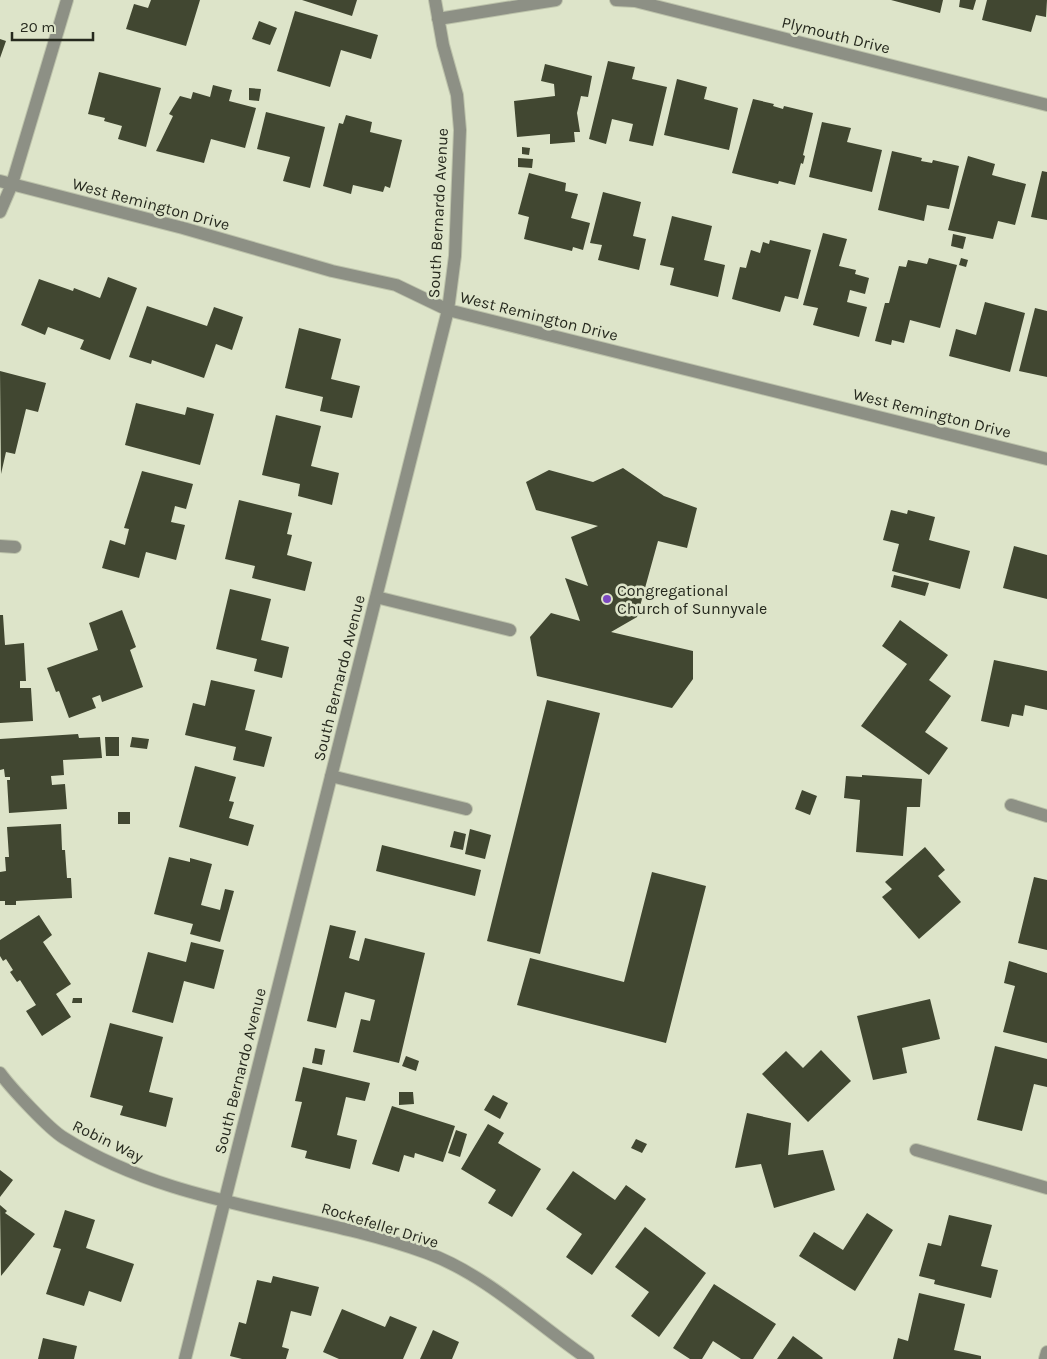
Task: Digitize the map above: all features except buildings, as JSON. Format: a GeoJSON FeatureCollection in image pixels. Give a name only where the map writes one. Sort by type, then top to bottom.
{"type":"FeatureCollection","features":[{"type":"Feature","properties":{"kind":"street"},"geometry":{"type":"LineString","coordinates":[[0,212],[6,182],[67,0]]}},
{"type":"Feature","properties":{"kind":"street","name":"South Bernardo Avenue"},"geometry":{"type":"LineString","coordinates":[[185,1359],[448,310],[455,256],[460,130],[457,95],[438,20],[435,0]]}},
{"type":"Feature","properties":{"kind":"street"},"geometry":{"type":"LineString","coordinates":[[438,20],[556,0]]}},
{"type":"Feature","properties":{"kind":"street","name":"Plymouth Drive"},"geometry":{"type":"LineString","coordinates":[[616,0],[635,1],[1047,105]]}},
{"type":"Feature","properties":{"kind":"street","name":"West Remington Drive"},"geometry":{"type":"LineString","coordinates":[[6,182],[183,228],[332,271],[396,285],[448,310],[1047,459]]}},
{"type":"Feature","properties":{"kind":"street"},"geometry":{"type":"LineString","coordinates":[[0,546],[14,547]]}},
{"type":"Feature","properties":{"kind":"street"},"geometry":{"type":"LineString","coordinates":[[376,597],[510,630]]}},
{"type":"Feature","properties":{"kind":"street"},"geometry":{"type":"LineString","coordinates":[[331,776],[466,809]]}},
{"type":"Feature","properties":{"kind":"street"},"geometry":{"type":"LineString","coordinates":[[1011,805],[1047,816]]}},
{"type":"Feature","properties":{"kind":"street","name":"Robin Way"},"geometry":{"type":"LineString","coordinates":[[0,1074],[62,1137],[118,1168],[182,1191],[224,1201]]}},
{"type":"Feature","properties":{"kind":"street"},"geometry":{"type":"LineString","coordinates":[[916,1150],[1047,1188]]}},
{"type":"Feature","properties":{"kind":"street","name":"Rockefeller Drive"},"geometry":{"type":"LineString","coordinates":[[224,1201],[324,1224],[428,1253],[468,1272],[584,1358]]}},
{"type":"Feature","properties":{"kind":"street"},"geometry":{"type":"LineString","coordinates":[[1045,1359],[1047,1352]]}},
{"type":"Feature","properties":{"kind":"place","name":"Congregational Church of Sunnyvale"},"geometry":{"type":"Point","coordinates":[607,599]}}]}
